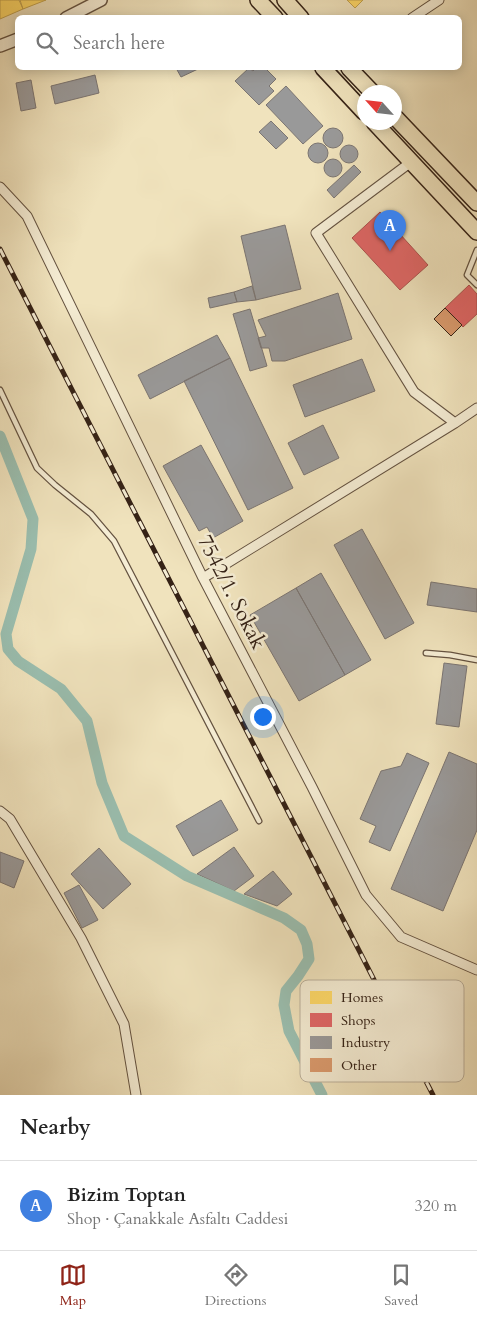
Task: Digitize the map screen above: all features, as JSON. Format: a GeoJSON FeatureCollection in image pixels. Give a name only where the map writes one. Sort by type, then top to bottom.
{"type":"FeatureCollection","features":[{"type":"Feature","properties":{"kind":"highway"},"geometry":{"type":"LineString","coordinates":[[258,0],[272,15]]}},
{"type":"Feature","properties":{"kind":"highway"},"geometry":{"type":"LineString","coordinates":[[285,0],[298,15]]}},
{"type":"Feature","properties":{"kind":"highway"},"geometry":{"type":"LineString","coordinates":[[325,70],[357,104]]}},
{"type":"Feature","properties":{"kind":"highway"},"geometry":{"type":"LineString","coordinates":[[351,70],[365,85]]}},
{"type":"Feature","properties":{"kind":"highway"},"geometry":{"type":"LineString","coordinates":[[402,124],[477,203]]}},
{"type":"Feature","properties":{"kind":"highway"},"geometry":{"type":"LineString","coordinates":[[381,130],[477,232]]}},
{"type":"Feature","properties":{"kind":"street"},"geometry":{"type":"LineString","coordinates":[[72,15],[101,0]]}},
{"type":"Feature","properties":{"kind":"street"},"geometry":{"type":"LineString","coordinates":[[416,15],[439,0]]}},
{"type":"Feature","properties":{"kind":"street"},"geometry":{"type":"LineString","coordinates":[[0,46],[15,40]]}},
{"type":"Feature","properties":{"kind":"street"},"geometry":{"type":"LineString","coordinates":[[411,162],[316,232],[414,392],[455,423]]}},
{"type":"Feature","properties":{"kind":"street","name":"7542/1. Sokak"},"geometry":{"type":"LineString","coordinates":[[0,187],[27,216],[204,578],[366,895],[401,937],[477,970]]}},
{"type":"Feature","properties":{"kind":"street"},"geometry":{"type":"LineString","coordinates":[[204,578],[477,409]]}},
{"type":"Feature","properties":{"kind":"street"},"geometry":{"type":"LineString","coordinates":[[0,812],[10,819],[81,938],[124,1024],[136,1095]]}},
{"type":"Feature","properties":{"kind":"lane"},"geometry":{"type":"LineString","coordinates":[[477,250],[468,275],[477,285]]}},
{"type":"Feature","properties":{"kind":"lane"},"geometry":{"type":"LineString","coordinates":[[0,390],[37,468],[91,514],[114,541],[259,821]]}},
{"type":"Feature","properties":{"kind":"lane"},"geometry":{"type":"LineString","coordinates":[[426,653],[477,660]]}},
{"type":"Feature","properties":{"kind":"building: Homes"},"geometry":{"type":"Polygon","coordinates":[[[0,0],[19,0],[23,9],[0,19],[0,0]]]}},
{"type":"Feature","properties":{"kind":"building: Homes"},"geometry":{"type":"Polygon","coordinates":[[[20,0],[46,0],[23,9],[20,0]]]}},
{"type":"Feature","properties":{"kind":"building: Homes"},"geometry":{"type":"Polygon","coordinates":[[[347,0],[363,0],[355,8],[347,0]]]}},
{"type":"Feature","properties":{"kind":"building: Shops"},"geometry":{"type":"Polygon","coordinates":[[[380,212],[428,265],[400,290],[352,238],[380,212]]]}},
{"type":"Feature","properties":{"kind":"building: Shops"},"geometry":{"type":"Polygon","coordinates":[[[469,285],[477,294],[477,314],[463,327],[445,308],[469,285]]]}},
{"type":"Feature","properties":{"kind":"building: Industry"},"geometry":{"type":"Polygon","coordinates":[[[177,70],[196,70],[181,77],[177,70]]]}},
{"type":"Feature","properties":{"kind":"building: Industry"},"geometry":{"type":"Polygon","coordinates":[[[247,70],[267,70],[276,79],[269,86],[274,91],[259,105],[235,81],[247,70]]]}},
{"type":"Feature","properties":{"kind":"building: Industry"},"geometry":{"type":"Polygon","coordinates":[[[95,75],[99,93],[55,104],[51,86],[95,75]]]}},
{"type":"Feature","properties":{"kind":"building: Industry"},"geometry":{"type":"Polygon","coordinates":[[[31,80],[36,108],[21,111],[16,83],[31,80]]]}},
{"type":"Feature","properties":{"kind":"building: Industry"},"geometry":{"type":"Polygon","coordinates":[[[286,86],[323,126],[303,144],[266,105],[286,86]]]}},
{"type":"Feature","properties":{"kind":"building: Industry"},"geometry":{"type":"Polygon","coordinates":[[[271,121],[288,138],[276,149],[259,132],[271,121]]]}},
{"type":"Feature","properties":{"kind":"building: Industry"},"geometry":{"type":"Polygon","coordinates":[[[333,128],[340,131],[343,138],[340,145],[333,148],[326,145],[323,138],[326,131],[333,128]]]}},
{"type":"Feature","properties":{"kind":"building: Industry"},"geometry":{"type":"Polygon","coordinates":[[[318,143],[325,146],[328,153],[325,160],[318,163],[311,160],[308,153],[311,146],[318,143]]]}},
{"type":"Feature","properties":{"kind":"building: Industry"},"geometry":{"type":"Polygon","coordinates":[[[349,145],[355,148],[358,154],[355,160],[349,163],[343,160],[340,154],[343,148],[349,145]]]}},
{"type":"Feature","properties":{"kind":"building: Industry"},"geometry":{"type":"Polygon","coordinates":[[[329,159],[337,159],[342,164],[340,175],[329,177],[324,172],[324,164],[329,159]]]}},
{"type":"Feature","properties":{"kind":"building: Industry"},"geometry":{"type":"Polygon","coordinates":[[[354,165],[361,172],[334,198],[327,190],[354,165]]]}},
{"type":"Feature","properties":{"kind":"building: Industry"},"geometry":{"type":"Polygon","coordinates":[[[285,225],[301,289],[256,300],[241,236],[285,225]]]}},
{"type":"Feature","properties":{"kind":"building: Industry"},"geometry":{"type":"Polygon","coordinates":[[[252,286],[256,300],[237,302],[234,292],[252,286]]]}},
{"type":"Feature","properties":{"kind":"building: Industry"},"geometry":{"type":"Polygon","coordinates":[[[234,292],[237,302],[210,308],[208,298],[234,292]]]}},
{"type":"Feature","properties":{"kind":"building: Industry"},"geometry":{"type":"Polygon","coordinates":[[[338,293],[352,339],[285,361],[272,361],[269,348],[261,348],[258,338],[266,336],[258,320],[338,293]]]}},
{"type":"Feature","properties":{"kind":"building: Industry"},"geometry":{"type":"Polygon","coordinates":[[[250,309],[267,366],[250,371],[233,314],[250,309]]]}},
{"type":"Feature","properties":{"kind":"building: Industry"},"geometry":{"type":"Polygon","coordinates":[[[217,335],[230,358],[150,399],[138,375],[217,335]]]}},
{"type":"Feature","properties":{"kind":"building: Industry"},"geometry":{"type":"Polygon","coordinates":[[[230,358],[293,488],[248,510],[184,381],[230,358]]]}},
{"type":"Feature","properties":{"kind":"building: Industry"},"geometry":{"type":"Polygon","coordinates":[[[362,359],[375,391],[305,417],[293,385],[362,359]]]}},
{"type":"Feature","properties":{"kind":"building: Industry"},"geometry":{"type":"Polygon","coordinates":[[[323,425],[339,458],[304,475],[288,443],[323,425]]]}},
{"type":"Feature","properties":{"kind":"building: Industry"},"geometry":{"type":"Polygon","coordinates":[[[201,445],[243,521],[213,538],[207,527],[199,531],[163,466],[201,445]]]}},
{"type":"Feature","properties":{"kind":"building: Industry"},"geometry":{"type":"Polygon","coordinates":[[[362,529],[414,623],[385,639],[334,545],[362,529]]]}},
{"type":"Feature","properties":{"kind":"building: Industry"},"geometry":{"type":"Polygon","coordinates":[[[321,573],[371,660],[345,675],[296,588],[321,573]]]}},
{"type":"Feature","properties":{"kind":"building: Industry"},"geometry":{"type":"Polygon","coordinates":[[[431,582],[477,589],[477,612],[427,605],[431,582]]]}},
{"type":"Feature","properties":{"kind":"building: Industry"},"geometry":{"type":"Polygon","coordinates":[[[296,588],[345,675],[299,701],[250,615],[296,588]]]}},
{"type":"Feature","properties":{"kind":"building: Industry"},"geometry":{"type":"Polygon","coordinates":[[[444,663],[467,666],[459,727],[436,724],[444,663]]]}},
{"type":"Feature","properties":{"kind":"building: Industry"},"geometry":{"type":"Polygon","coordinates":[[[449,752],[477,764],[477,830],[443,911],[391,889],[449,752]]]}},
{"type":"Feature","properties":{"kind":"building: Industry"},"geometry":{"type":"Polygon","coordinates":[[[407,753],[429,763],[390,851],[369,842],[376,826],[360,819],[381,771],[401,766],[407,753]]]}},
{"type":"Feature","properties":{"kind":"building: Industry"},"geometry":{"type":"Polygon","coordinates":[[[221,800],[238,830],[193,856],[176,826],[221,800]]]}},
{"type":"Feature","properties":{"kind":"building: Industry"},"geometry":{"type":"Polygon","coordinates":[[[234,847],[254,876],[234,891],[197,874],[234,847]]]}},
{"type":"Feature","properties":{"kind":"building: Industry"},"geometry":{"type":"Polygon","coordinates":[[[99,848],[131,884],[103,909],[71,874],[99,848]]]}},
{"type":"Feature","properties":{"kind":"building: Industry"},"geometry":{"type":"Polygon","coordinates":[[[0,852],[24,861],[14,888],[0,882],[0,852]]]}},
{"type":"Feature","properties":{"kind":"building: Industry"},"geometry":{"type":"Polygon","coordinates":[[[273,871],[292,894],[277,906],[244,894],[273,871]]]}},
{"type":"Feature","properties":{"kind":"building: Industry"},"geometry":{"type":"Polygon","coordinates":[[[79,885],[98,920],[82,928],[64,893],[79,885]]]}},
{"type":"Feature","properties":{"kind":"building: Other"},"geometry":{"type":"Polygon","coordinates":[[[445,308],[462,325],[451,336],[434,319],[445,308]]]}},
{"type":"Feature","properties":{"kind":"waterway"},"geometry":{"type":"LineString","coordinates":[[0,436],[33,519],[31,549],[6,634],[8,649],[18,661],[61,689],[87,721],[102,783],[124,836],[187,876],[284,918],[301,930],[307,944],[309,959],[286,991],[284,1005],[289,1031],[300,1052]]}},
{"type":"Feature","properties":{"kind":"waterway"},"geometry":{"type":"LineString","coordinates":[[315,1082],[322,1095]]}},
{"type":"Feature","properties":{"kind":"railway"},"geometry":{"type":"LineString","coordinates":[[0,249],[374,980]]}},
{"type":"Feature","properties":{"kind":"railway"},"geometry":{"type":"LineString","coordinates":[[426,1082],[433,1095]]}},
{"type":"Feature","properties":{"kind":"place","name":"Bizim Toptan"},"geometry":{"type":"Point","coordinates":[390,251]}}]}
